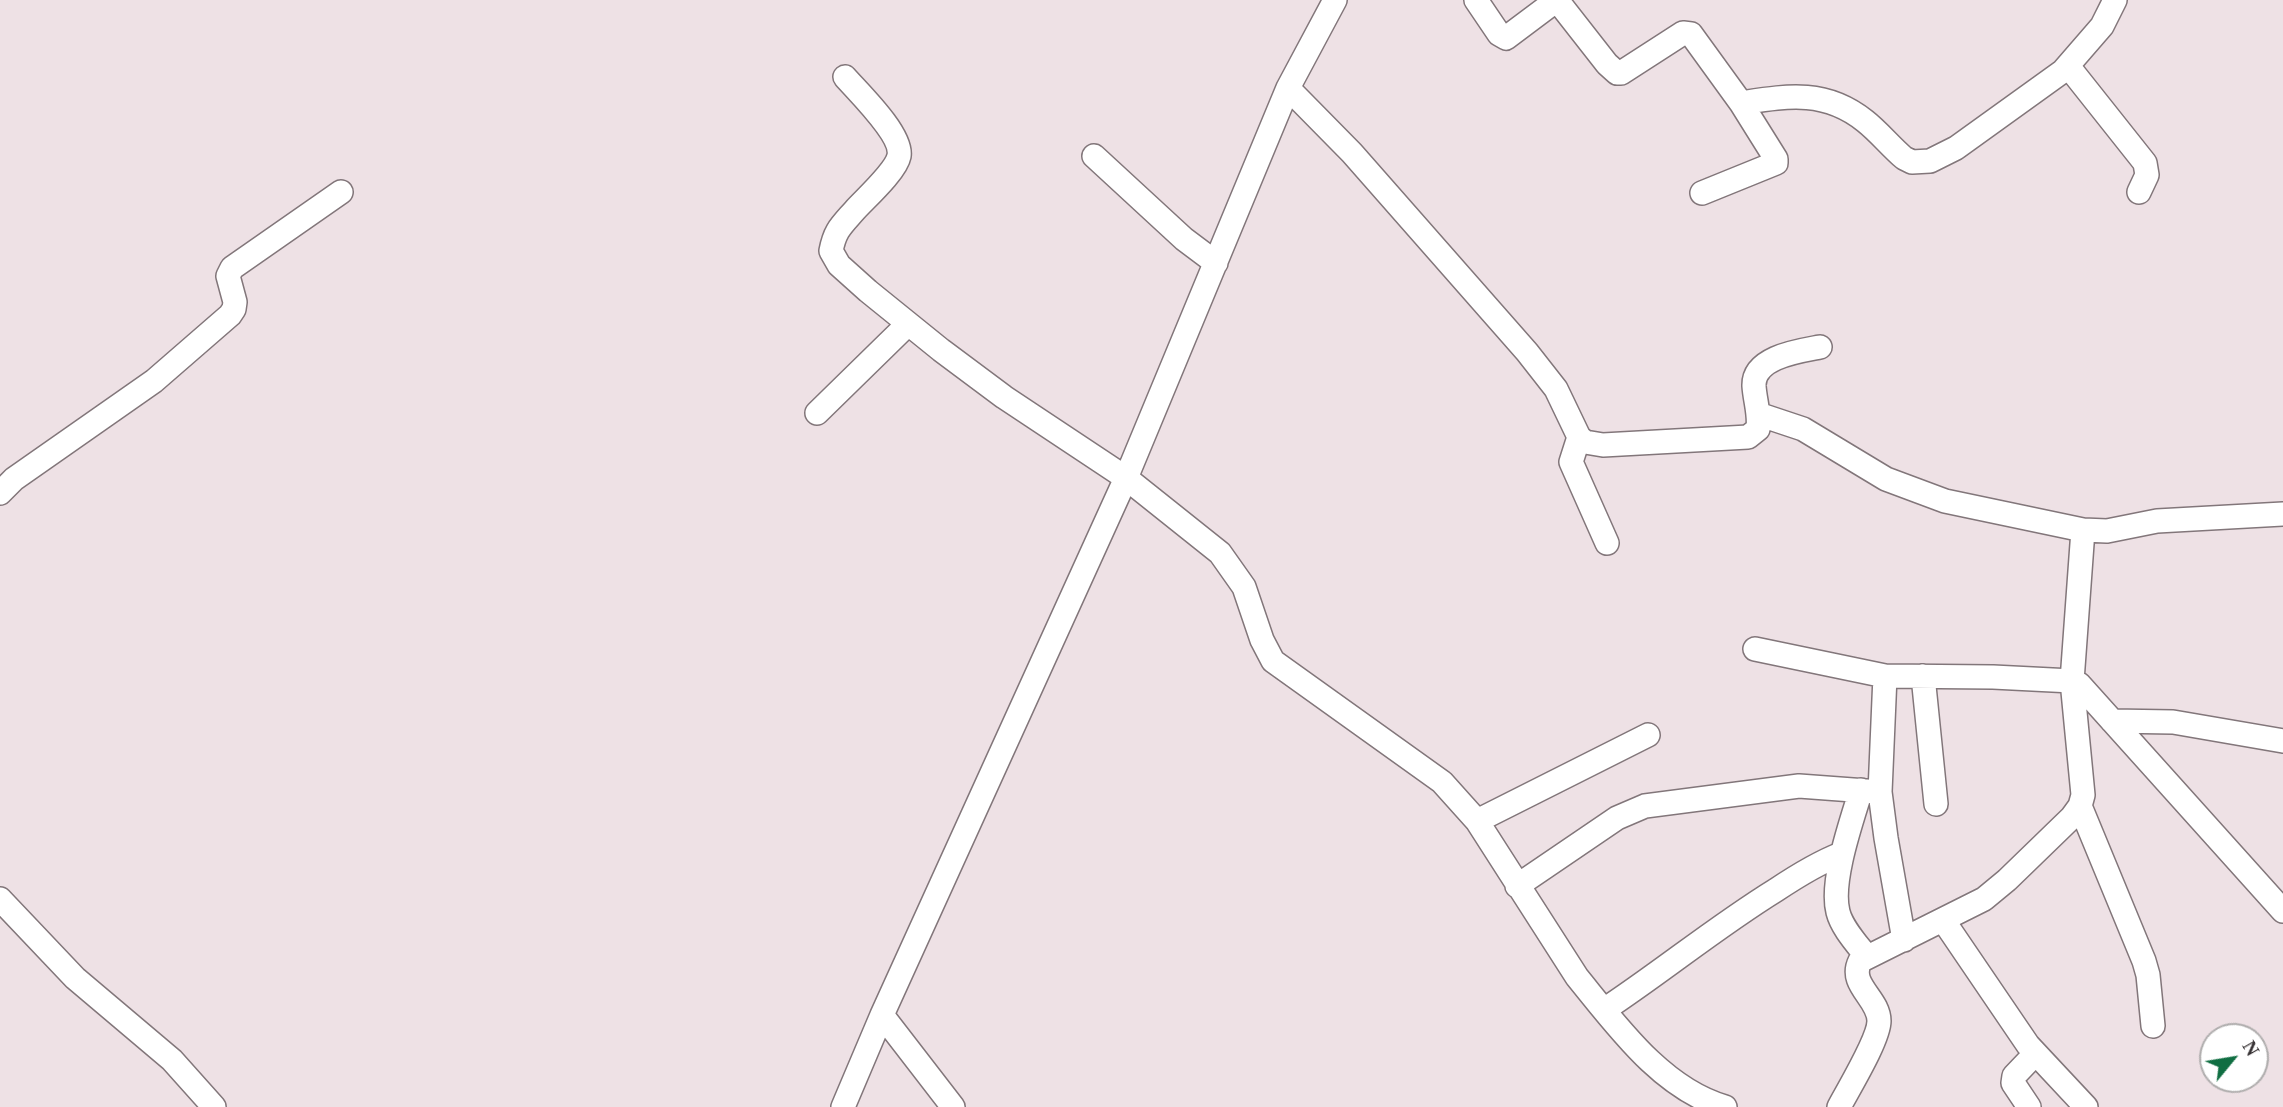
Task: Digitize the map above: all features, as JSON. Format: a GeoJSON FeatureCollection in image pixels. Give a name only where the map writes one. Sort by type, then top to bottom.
{"type":"FeatureCollection","features":[{"type":"Feature","properties":{"kind":"street"},"geometry":{"type":"LineString","coordinates":[[843,1107],[882,1015],[1126,478],[1288,88],[1335,0]]}},
{"type":"Feature","properties":{"kind":"street"},"geometry":{"type":"LineString","coordinates":[[1476,0],[1499,34],[1506,38],[1557,2],[1617,74],[1683,33],[1694,37],[1741,103],[1776,159],[1776,163],[1702,193]]}},
{"type":"Feature","properties":{"kind":"street"},"geometry":{"type":"LineString","coordinates":[[1741,103],[1784,97],[1811,96],[1825,99],[1864,120],[1904,158],[1912,162],[1930,160],[1956,148],[2068,66],[2102,26],[2115,0]]}},
{"type":"Feature","properties":{"kind":"street"},"geometry":{"type":"LineString","coordinates":[[2068,66],[2145,163],[2147,175],[2138,192]]}},
{"type":"Feature","properties":{"kind":"street"},"geometry":{"type":"LineString","coordinates":[[845,77],[887,125],[897,143],[899,156],[892,169],[834,234],[831,251],[839,265],[908,324],[1004,397],[1126,478],[1202,538],[1227,562],[1244,587],[1262,640],[1273,661],[1442,782],[1477,821],[1577,977],[1604,1010],[1671,1081],[1725,1107]]}},
{"type":"Feature","properties":{"kind":"street"},"geometry":{"type":"LineString","coordinates":[[1288,88],[1352,153],[1527,352],[1556,389],[1579,437],[1585,442],[1602,445],[1748,437],[1758,429],[1754,381],[1760,370],[1779,356],[1819,347]]}},
{"type":"Feature","properties":{"kind":"street"},"geometry":{"type":"LineString","coordinates":[[1094,156],[1184,239],[1216,262]]}},
{"type":"Feature","properties":{"kind":"street"},"geometry":{"type":"LineString","coordinates":[[0,493],[15,479],[153,381],[199,342],[234,309],[235,302],[228,276],[232,268],[341,192]]}},
{"type":"Feature","properties":{"kind":"street"},"geometry":{"type":"LineString","coordinates":[[817,413],[908,324]]}},
{"type":"Feature","properties":{"kind":"street"},"geometry":{"type":"LineString","coordinates":[[1758,414],[1803,429],[1886,479],[1927,494],[2083,530],[2107,531],[2157,521],[2283,514]]}},
{"type":"Feature","properties":{"kind":"street"},"geometry":{"type":"LineString","coordinates":[[1579,437],[1571,461],[1607,543]]}},
{"type":"Feature","properties":{"kind":"street"},"geometry":{"type":"LineString","coordinates":[[1839,1107],[1879,1025],[1877,1009],[1857,979],[1856,968],[1860,961],[1984,899],[2072,817],[2080,806],[2083,794],[2072,681],[2083,530]]}},
{"type":"Feature","properties":{"kind":"street"},"geometry":{"type":"LineString","coordinates":[[1755,649],[1885,676],[2072,681],[2087,690],[2112,722],[2283,911]]}},
{"type":"Feature","properties":{"kind":"street"},"geometry":{"type":"LineString","coordinates":[[1867,957],[1843,924],[1838,912],[1841,854],[1870,791],[1885,676]]}},
{"type":"Feature","properties":{"kind":"street"},"geometry":{"type":"LineString","coordinates":[[1923,676],[1936,804]]}},
{"type":"Feature","properties":{"kind":"street"},"geometry":{"type":"LineString","coordinates":[[2112,722],[2173,722],[2283,741]]}},
{"type":"Feature","properties":{"kind":"street"},"geometry":{"type":"LineString","coordinates":[[1477,821],[1648,735]]}},
{"type":"Feature","properties":{"kind":"street"},"geometry":{"type":"LineString","coordinates":[[1517,886],[1617,818],[1645,806],[1799,786],[1870,791]]}},
{"type":"Feature","properties":{"kind":"street"},"geometry":{"type":"LineString","coordinates":[[1870,791],[1885,838],[1904,940]]}},
{"type":"Feature","properties":{"kind":"street"},"geometry":{"type":"LineString","coordinates":[[2080,806],[2144,961],[2153,1026]]}},
{"type":"Feature","properties":{"kind":"street"},"geometry":{"type":"LineString","coordinates":[[1604,1010],[1734,916],[1815,865],[1841,854]]}},
{"type":"Feature","properties":{"kind":"street"},"geometry":{"type":"LineString","coordinates":[[0,899],[75,978],[172,1060],[214,1107]]}},
{"type":"Feature","properties":{"kind":"street"},"geometry":{"type":"LineString","coordinates":[[1943,920],[2035,1054],[2086,1107]]}},
{"type":"Feature","properties":{"kind":"street"},"geometry":{"type":"LineString","coordinates":[[882,1015],[953,1107]]}},
{"type":"Feature","properties":{"kind":"street"},"geometry":{"type":"LineString","coordinates":[[2029,1107],[2013,1083],[2014,1076],[2035,1054]]}}]}
